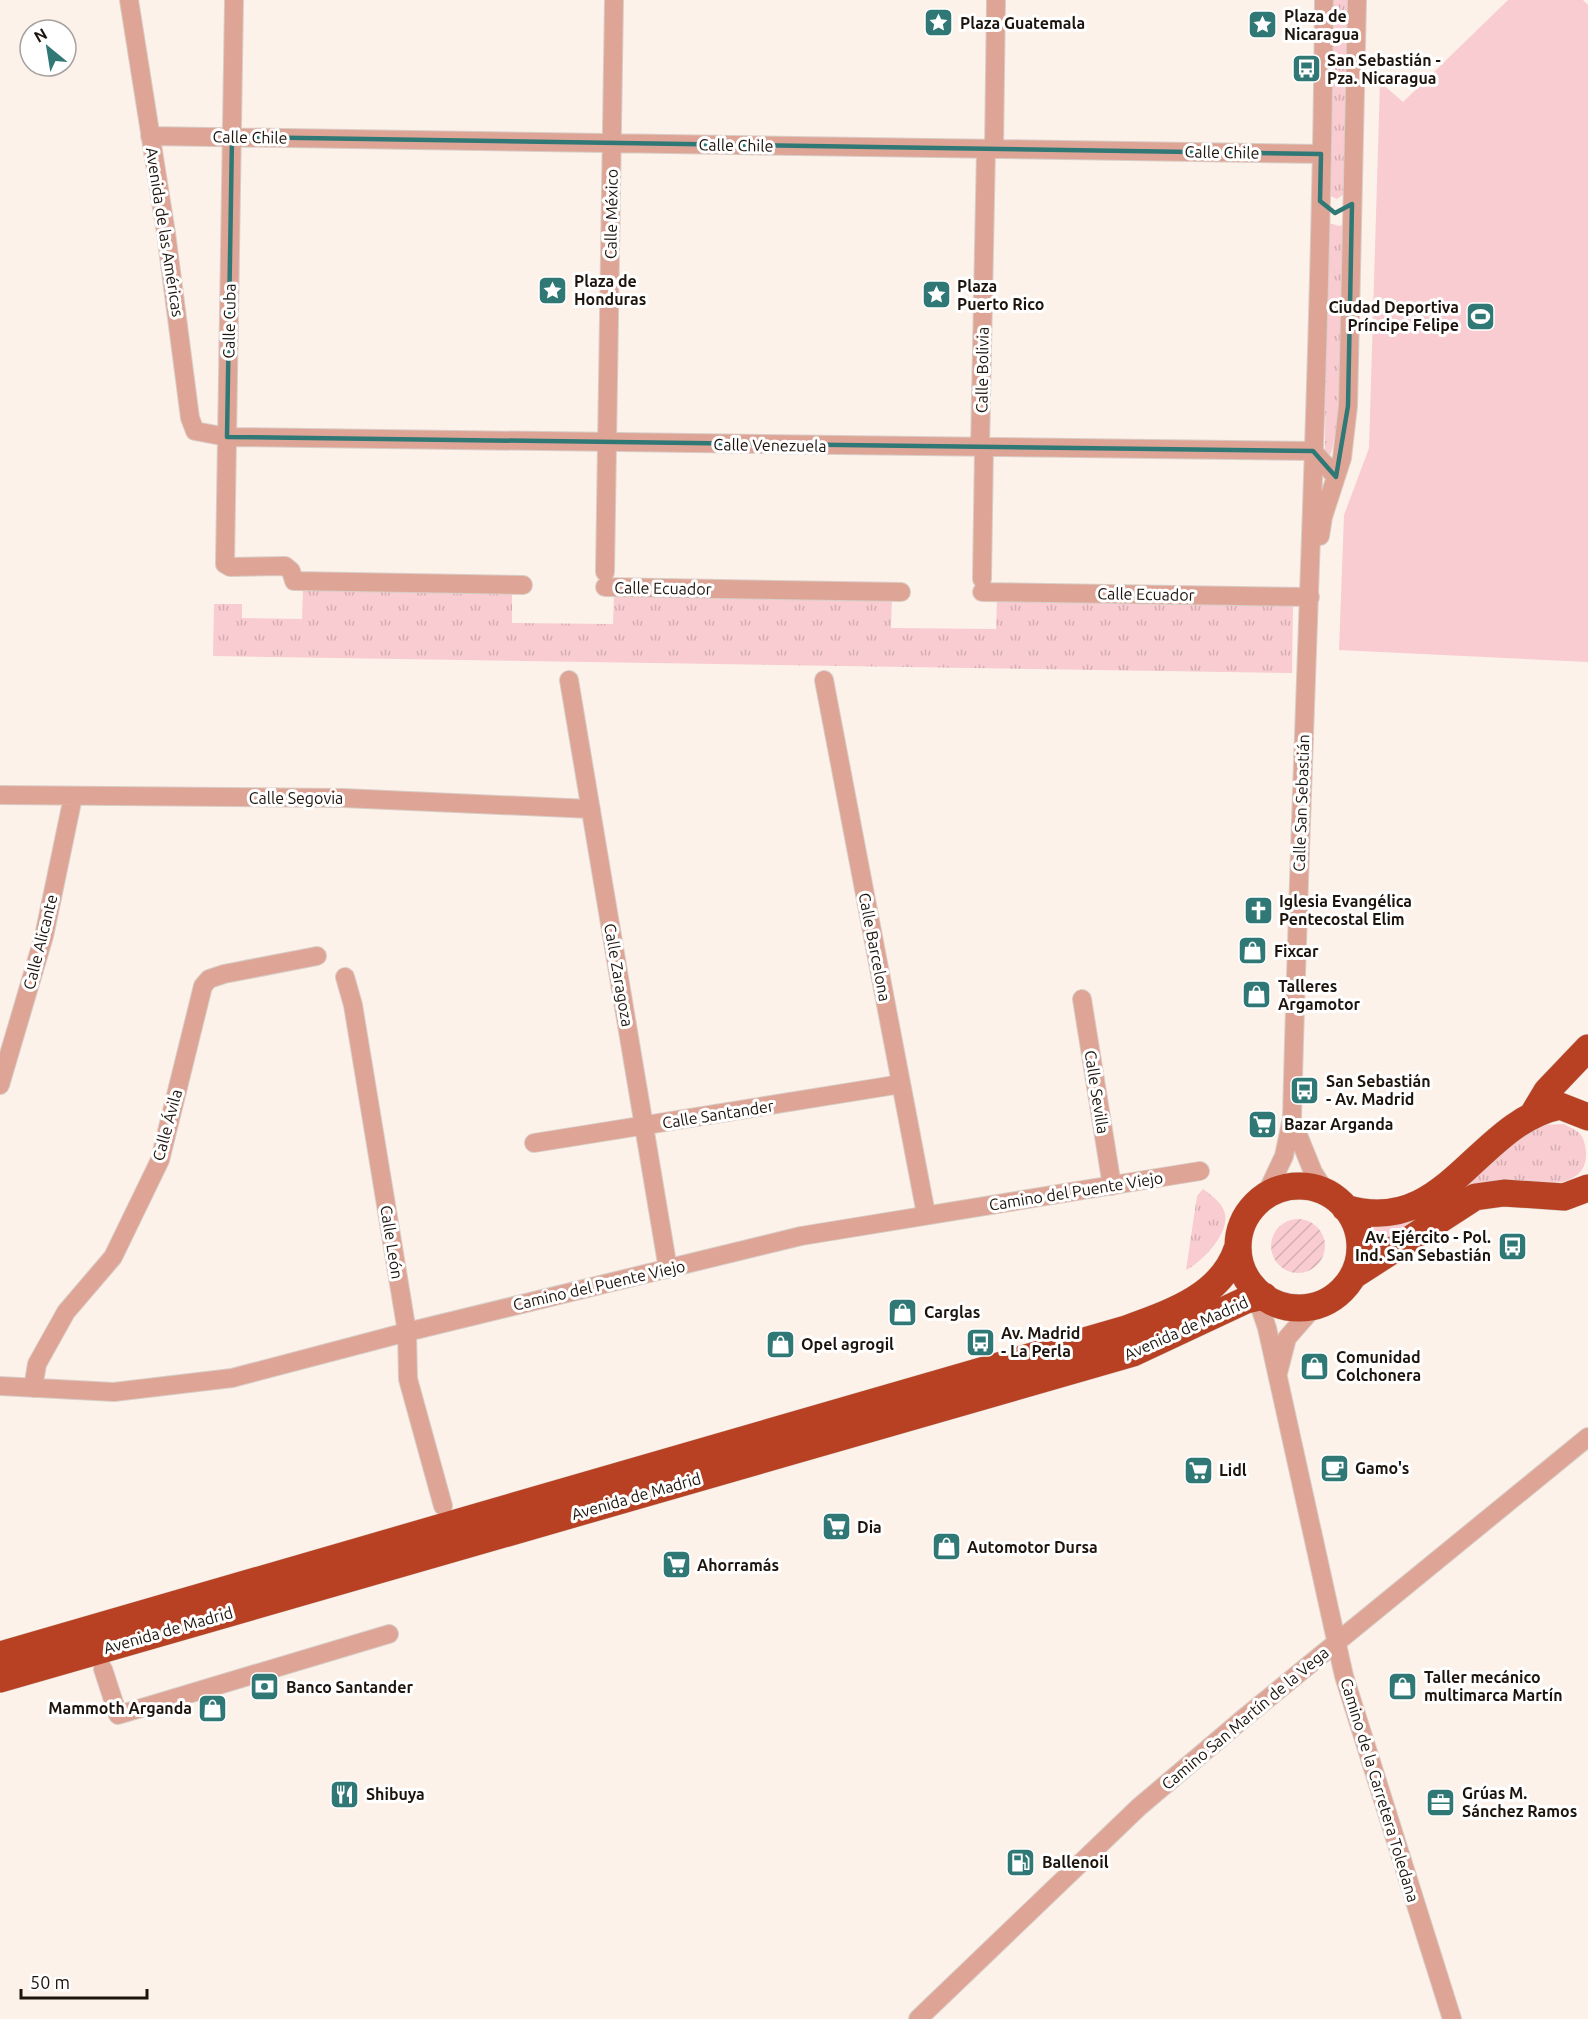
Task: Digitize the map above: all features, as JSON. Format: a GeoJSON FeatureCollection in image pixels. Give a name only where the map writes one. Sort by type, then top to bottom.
{"type":"FeatureCollection","features":[{"type":"Feature","properties":{"kind":"highway"},"geometry":{"type":"LineString","coordinates":[[1532,1116],[1547,1091],[1588,1048]]}},
{"type":"Feature","properties":{"kind":"highway"},"geometry":{"type":"LineString","coordinates":[[1588,1117],[1560,1106],[1532,1116],[1420,1203],[1398,1213],[1380,1215],[1336,1201],[1299,1185],[1268,1192],[1246,1212],[1238,1235],[1237,1249],[1241,1265],[1258,1293],[1284,1306],[1315,1306],[1340,1293],[1356,1274],[1474,1197],[1504,1193],[1564,1197],[1588,1188]]}},
{"type":"Feature","properties":{"kind":"highway"},"geometry":{"type":"LineString","coordinates":[[1336,1201],[1353,1219],[1359,1238],[1360,1260],[1356,1274]]}},
{"type":"Feature","properties":{"kind":"highway","name":"Avenida de Madrid"},"geometry":{"type":"LineString","coordinates":[[0,1654],[1126,1329],[1194,1300],[1225,1273],[1237,1249]]}},
{"type":"Feature","properties":{"kind":"highway","name":"Avenida de Madrid"},"geometry":{"type":"LineString","coordinates":[[0,1679],[1133,1353],[1258,1293]]}},
{"type":"Feature","properties":{"kind":"street","name":"Avenida de las Américas"},"geometry":{"type":"LineString","coordinates":[[129,0],[190,418],[195,430],[227,437]]}},
{"type":"Feature","properties":{"kind":"street","name":"Calle Cuba"},"geometry":{"type":"LineString","coordinates":[[234,0],[225,564],[230,567],[285,567],[291,571],[294,581],[523,585]]}},
{"type":"Feature","properties":{"kind":"street","name":"Calle México"},"geometry":{"type":"LineString","coordinates":[[605,579],[614,0]]}},
{"type":"Feature","properties":{"kind":"street","name":"Calle Bolivia"},"geometry":{"type":"LineString","coordinates":[[982,585],[982,448],[996,0]]}},
{"type":"Feature","properties":{"kind":"street","name":"Calle San Sebastián"},"geometry":{"type":"LineString","coordinates":[[1292,1118],[1299,823],[1310,597],[1324,0]]}},
{"type":"Feature","properties":{"kind":"street","name":"Calle San Sebastián"},"geometry":{"type":"LineString","coordinates":[[1310,597],[1323,517],[1342,458],[1348,406],[1358,0]]}},
{"type":"Feature","properties":{"kind":"street","name":"Calle Chile"},"geometry":{"type":"LineString","coordinates":[[150,136],[1321,154]]}},
{"type":"Feature","properties":{"kind":"street"},"geometry":{"type":"LineString","coordinates":[[1320,201],[1327,210],[1335,213],[1342,212],[1352,204]]}},
{"type":"Feature","properties":{"kind":"street","name":"Calle Venezuela"},"geometry":{"type":"LineString","coordinates":[[227,437],[1313,451]]}},
{"type":"Feature","properties":{"kind":"street"},"geometry":{"type":"LineString","coordinates":[[1313,451],[1336,477]]}},
{"type":"Feature","properties":{"kind":"street","name":"Calle Ecuador"},"geometry":{"type":"LineString","coordinates":[[605,579],[901,592]]}},
{"type":"Feature","properties":{"kind":"street","name":"Calle Ecuador"},"geometry":{"type":"LineString","coordinates":[[982,585],[1310,597]]}},
{"type":"Feature","properties":{"kind":"street","name":"Calle Zaragoza"},"geometry":{"type":"LineString","coordinates":[[569,680],[668,1269]]}},
{"type":"Feature","properties":{"kind":"street","name":"Calle Barcelona"},"geometry":{"type":"LineString","coordinates":[[824,680],[926,1214]]}},
{"type":"Feature","properties":{"kind":"street","name":"Calle Segovia"},"geometry":{"type":"LineString","coordinates":[[0,795],[343,798],[591,809]]}},
{"type":"Feature","properties":{"kind":"street","name":"Calle Alicante"},"geometry":{"type":"LineString","coordinates":[[0,1085],[44,936],[73,797]]}},
{"type":"Feature","properties":{"kind":"street","name":"Calle Ávila"},"geometry":{"type":"LineString","coordinates":[[33,1388],[37,1364],[66,1312],[113,1257],[160,1160],[203,986],[209,979],[224,974],[316,956]]}},
{"type":"Feature","properties":{"kind":"street","name":"Calle León"},"geometry":{"type":"LineString","coordinates":[[345,977],[353,1005],[406,1332],[408,1379],[443,1506]]}},
{"type":"Feature","properties":{"kind":"street","name":"Calle Sevilla"},"geometry":{"type":"LineString","coordinates":[[1082,999],[1112,1186]]}},
{"type":"Feature","properties":{"kind":"street","name":"Calle Santander"},"geometry":{"type":"LineString","coordinates":[[534,1143],[901,1084]]}},
{"type":"Feature","properties":{"kind":"street"},"geometry":{"type":"LineString","coordinates":[[1268,1192],[1284,1156],[1292,1118]]}},
{"type":"Feature","properties":{"kind":"street"},"geometry":{"type":"LineString","coordinates":[[1292,1118],[1313,1172],[1336,1201]]}},
{"type":"Feature","properties":{"kind":"street","name":"Camino del Puente Viejo"},"geometry":{"type":"LineString","coordinates":[[0,1386],[114,1392],[232,1378],[406,1332],[801,1236],[1200,1171]]}},
{"type":"Feature","properties":{"kind":"street","name":"Camino de la Carretera Toledana"},"geometry":{"type":"LineString","coordinates":[[1258,1293],[1336,1643],[1452,2019]]}},
{"type":"Feature","properties":{"kind":"street","name":"Camino de la Carretera Toledana"},"geometry":{"type":"LineString","coordinates":[[1278,1383],[1280,1359],[1287,1338],[1315,1306]]}},
{"type":"Feature","properties":{"kind":"street","name":"Camino San Martín de la Vega"},"geometry":{"type":"LineString","coordinates":[[918,2019],[1139,1807],[1588,1437]]}},
{"type":"Feature","properties":{"kind":"street","name":"Avenida de Madrid"},"geometry":{"type":"LineString","coordinates":[[103,1669],[118,1715],[389,1634]]}},
{"type":"Feature","properties":{"kind":"highlighted area"},"geometry":{"type":"Polygon","coordinates":[[[232,137],[1321,154],[1320,201],[1335,213],[1352,204],[1348,406],[1336,477],[1313,451],[227,437],[232,137]]]}},
{"type":"Feature","properties":{"kind":"green space"},"geometry":{"type":"Polygon","coordinates":[[[1330,0],[1353,0],[1343,195],[1337,199],[1328,195],[1330,0]]]}},
{"type":"Feature","properties":{"kind":"green space","name":"Ciudad Deportiva Príncipe Felipe"},"geometry":{"type":"Polygon","coordinates":[[[1508,0],[1583,0],[1588,5],[1588,662],[1339,650],[1344,515],[1369,448],[1380,82],[1403,102],[1508,0]]]}},
{"type":"Feature","properties":{"kind":"green space"},"geometry":{"type":"Polygon","coordinates":[[[1326,222],[1339,226],[1345,224],[1340,406],[1332,450],[1325,466],[1326,222]]]}},
{"type":"Feature","properties":{"kind":"green space"},"geometry":{"type":"Polygon","coordinates":[[[303,588],[512,591],[512,623],[613,624],[614,594],[892,598],[891,628],[996,629],[997,599],[1293,604],[1292,673],[213,656],[214,604],[242,604],[242,618],[302,619],[303,588]]]}},
{"type":"Feature","properties":{"kind":"green space"},"geometry":{"type":"Polygon","coordinates":[[[1564,1124],[1581,1135],[1586,1149],[1582,1169],[1572,1178],[1557,1183],[1541,1183],[1377,1246],[1373,1227],[1398,1223],[1418,1215],[1511,1141],[1541,1125],[1564,1124]]]}},
{"type":"Feature","properties":{"kind":"green space"},"geometry":{"type":"Polygon","coordinates":[[[1203,1189],[1222,1206],[1225,1222],[1213,1247],[1186,1270],[1197,1196],[1203,1189]]]}},
{"type":"Feature","properties":{"kind":"green space"},"geometry":{"type":"Polygon","coordinates":[[[1293,1219],[1303,1219],[1313,1223],[1321,1231],[1325,1246],[1321,1261],[1313,1269],[1303,1273],[1293,1273],[1283,1269],[1275,1261],[1271,1251],[1271,1241],[1275,1231],[1283,1223],[1293,1219]]]}},
{"type":"Feature","properties":{"kind":"place","name":"Plaza Guatemala"},"geometry":{"type":"Point","coordinates":[939,23]}},
{"type":"Feature","properties":{"kind":"place","name":"Plaza de Nicaragua"},"geometry":{"type":"Point","coordinates":[1263,25]}},
{"type":"Feature","properties":{"kind":"place","name":"San Sebastián - Pza. Nicaragua"},"geometry":{"type":"Point","coordinates":[1306,69]}},
{"type":"Feature","properties":{"kind":"place","name":"Plaza de Honduras"},"geometry":{"type":"Point","coordinates":[553,290]}},
{"type":"Feature","properties":{"kind":"place","name":"Plaza Puerto Rico"},"geometry":{"type":"Point","coordinates":[936,295]}},
{"type":"Feature","properties":{"kind":"place","name":"Ciudad Deportiva Príncipe Felipe"},"geometry":{"type":"Point","coordinates":[1480,316]}},
{"type":"Feature","properties":{"kind":"place","name":"Iglesia Evangélica Pentecostal Elim"},"geometry":{"type":"Point","coordinates":[1258,910]}},
{"type":"Feature","properties":{"kind":"place","name":"Fixcar"},"geometry":{"type":"Point","coordinates":[1253,951]}},
{"type":"Feature","properties":{"kind":"place","name":"Talleres Argamotor"},"geometry":{"type":"Point","coordinates":[1257,995]}},
{"type":"Feature","properties":{"kind":"place","name":"San Sebastián - Av. Madrid"},"geometry":{"type":"Point","coordinates":[1305,1090]}},
{"type":"Feature","properties":{"kind":"place","name":"Bazar Arganda"},"geometry":{"type":"Point","coordinates":[1263,1124]}},
{"type":"Feature","properties":{"kind":"place","name":"Av. Ejército - Pol. Ind. San Sebastián"},"geometry":{"type":"Point","coordinates":[1512,1246]}},
{"type":"Feature","properties":{"kind":"place","name":"Carglas"},"geometry":{"type":"Point","coordinates":[903,1312]}},
{"type":"Feature","properties":{"kind":"place","name":"Av. Madrid - La Perla"},"geometry":{"type":"Point","coordinates":[980,1342]}},
{"type":"Feature","properties":{"kind":"place","name":"Opel agrogil"},"geometry":{"type":"Point","coordinates":[780,1344]}},
{"type":"Feature","properties":{"kind":"place","name":"Comunidad Colchonera"},"geometry":{"type":"Point","coordinates":[1315,1366]}},
{"type":"Feature","properties":{"kind":"place","name":"Gamo's"},"geometry":{"type":"Point","coordinates":[1334,1468]}},
{"type":"Feature","properties":{"kind":"place","name":"Lidl"},"geometry":{"type":"Point","coordinates":[1198,1470]}},
{"type":"Feature","properties":{"kind":"place","name":"Dia"},"geometry":{"type":"Point","coordinates":[836,1527]}},
{"type":"Feature","properties":{"kind":"place","name":"Automotor Dursa"},"geometry":{"type":"Point","coordinates":[946,1547]}},
{"type":"Feature","properties":{"kind":"place","name":"Ahorramás"},"geometry":{"type":"Point","coordinates":[676,1565]}},
{"type":"Feature","properties":{"kind":"place","name":"Taller mecánico multimarca Martín"},"geometry":{"type":"Point","coordinates":[1403,1686]}},
{"type":"Feature","properties":{"kind":"place","name":"Banco Santander"},"geometry":{"type":"Point","coordinates":[265,1687]}},
{"type":"Feature","properties":{"kind":"place","name":"Mammoth Arganda"},"geometry":{"type":"Point","coordinates":[213,1708]}},
{"type":"Feature","properties":{"kind":"place","name":"Shibuya"},"geometry":{"type":"Point","coordinates":[345,1794]}},
{"type":"Feature","properties":{"kind":"place","name":"Grúas M. Sánchez Ramos"},"geometry":{"type":"Point","coordinates":[1441,1802]}},
{"type":"Feature","properties":{"kind":"place","name":"Ballenoil"},"geometry":{"type":"Point","coordinates":[1021,1862]}}]}
